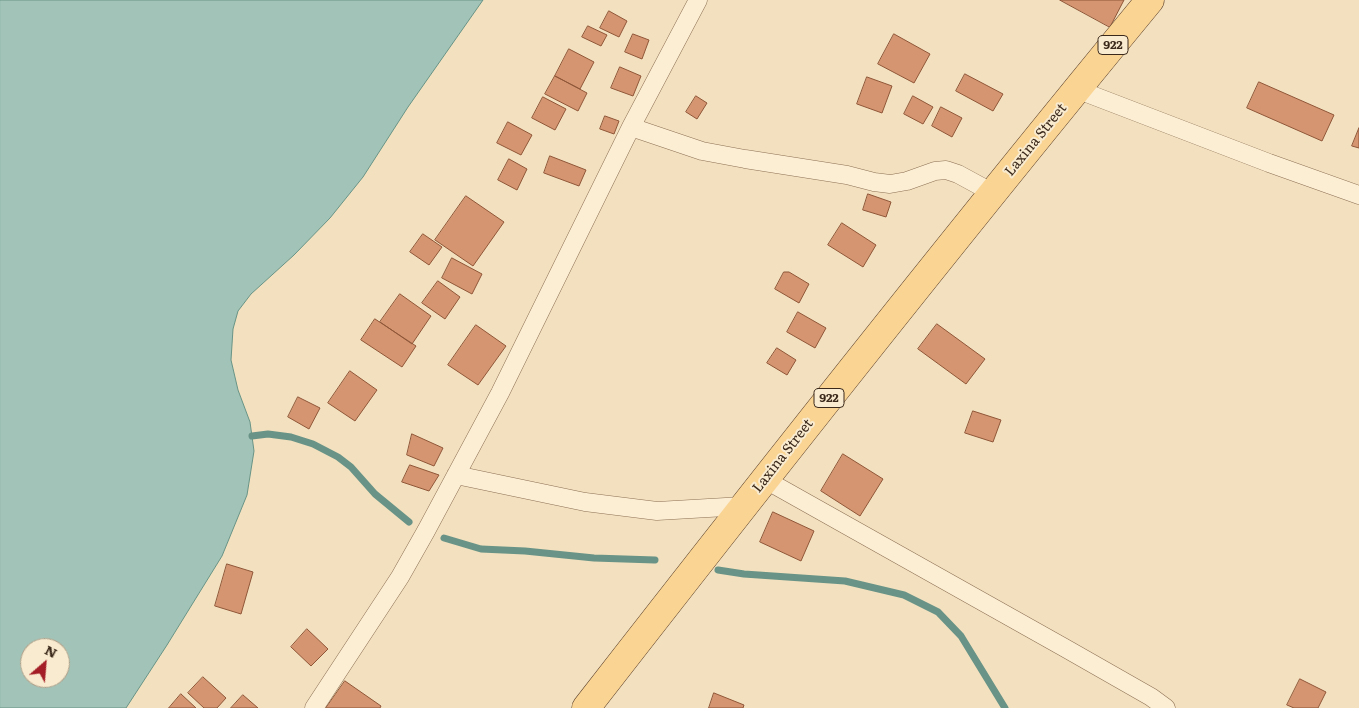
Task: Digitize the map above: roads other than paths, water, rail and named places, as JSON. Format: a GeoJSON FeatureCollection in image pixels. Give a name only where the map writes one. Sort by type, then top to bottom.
{"type":"FeatureCollection","features":[{"type":"Feature","properties":{"kind":"main road","name":"922"},"geometry":{"type":"LineString","coordinates":[[1076,89],[1150,0]]}},
{"type":"Feature","properties":{"kind":"main road","name":"Laxina Street"},"geometry":{"type":"LineString","coordinates":[[586,708],[764,479],[1076,89]]}},
{"type":"Feature","properties":{"kind":"street"},"geometry":{"type":"LineString","coordinates":[[314,708],[400,577],[500,394],[631,126],[698,0]]}},
{"type":"Feature","properties":{"kind":"street"},"geometry":{"type":"LineString","coordinates":[[1076,89],[1269,164],[1359,195]]}},
{"type":"Feature","properties":{"kind":"street"},"geometry":{"type":"LineString","coordinates":[[631,126],[702,151],[847,175],[874,182],[890,184],[907,181],[935,171],[946,170],[958,174],[994,193]]}},
{"type":"Feature","properties":{"kind":"street"},"geometry":{"type":"LineString","coordinates":[[456,475],[585,502],[657,511],[743,506]]}},
{"type":"Feature","properties":{"kind":"street"},"geometry":{"type":"LineString","coordinates":[[764,479],[1065,648],[1151,697],[1166,708]]}},
{"type":"Feature","properties":{"kind":"water"},"geometry":{"type":"Polygon","coordinates":[[[0,0],[483,0],[408,107],[363,177],[330,218],[294,255],[251,294],[238,311],[233,329],[231,360],[238,390],[250,422],[254,451],[247,495],[222,556],[126,708],[0,708],[0,0]]]}},
{"type":"Feature","properties":{"kind":"waterway"},"geometry":{"type":"LineString","coordinates":[[252,436],[268,434],[291,437],[313,444],[338,457],[351,467],[375,494],[409,522]]}},
{"type":"Feature","properties":{"kind":"waterway"},"geometry":{"type":"LineString","coordinates":[[444,538],[481,549],[594,558],[655,560]]}},
{"type":"Feature","properties":{"kind":"waterway"},"geometry":{"type":"LineString","coordinates":[[718,570],[744,574],[845,581],[904,595],[938,612],[961,636],[1005,708]]}}]}
